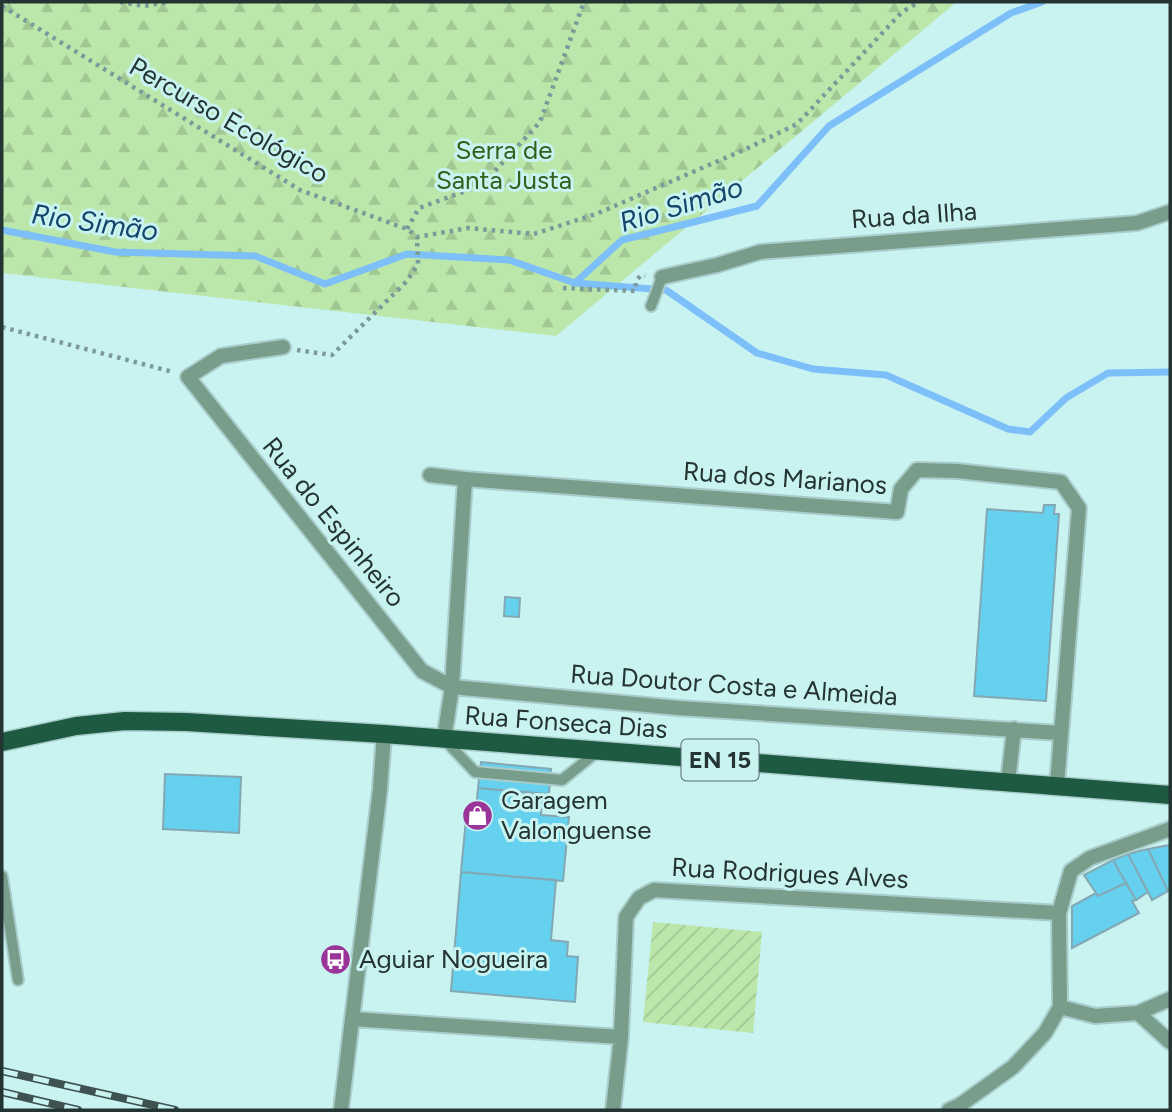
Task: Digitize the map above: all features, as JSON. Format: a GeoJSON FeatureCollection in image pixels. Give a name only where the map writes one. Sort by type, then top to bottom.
{"type":"FeatureCollection","features":[{"type":"Feature","properties":{"kind":"main road","name":"Rua Fonseca Dias"},"geometry":{"type":"LineString","coordinates":[[2,742],[76,726],[125,721],[186,722],[384,734],[1170,795]]}},
{"type":"Feature","properties":{"kind":"street","name":"Rua da Ilha"},"geometry":{"type":"LineString","coordinates":[[661,280],[760,252],[1136,222],[1170,212]]}},
{"type":"Feature","properties":{"kind":"street"},"geometry":{"type":"LineString","coordinates":[[188,377],[221,356],[283,347]]}},
{"type":"Feature","properties":{"kind":"street","name":"Rua do Espinheiro"},"geometry":{"type":"LineString","coordinates":[[188,377],[422,671],[452,687]]}},
{"type":"Feature","properties":{"kind":"street","name":"Rua dos Marianos"},"geometry":{"type":"LineString","coordinates":[[430,475],[897,512],[901,489],[917,470],[957,471],[1060,482],[1079,508],[1057,785]]}},
{"type":"Feature","properties":{"kind":"street"},"geometry":{"type":"LineString","coordinates":[[444,739],[452,687],[465,479]]}},
{"type":"Feature","properties":{"kind":"street","name":"Rua Doutor Costa e Almeida"},"geometry":{"type":"LineString","coordinates":[[452,687],[679,708],[1060,733]]}},
{"type":"Feature","properties":{"kind":"street"},"geometry":{"type":"LineString","coordinates":[[1008,782],[1014,729]]}},
{"type":"Feature","properties":{"kind":"street"},"geometry":{"type":"LineString","coordinates":[[341,1110],[380,789],[384,734]]}},
{"type":"Feature","properties":{"kind":"street"},"geometry":{"type":"LineString","coordinates":[[949,1110],[1013,1067],[1045,1033],[1060,1007],[1059,913],[1071,872],[1090,858],[1170,829]]}},
{"type":"Feature","properties":{"kind":"street","name":"Rua Rodrigues Alves"},"geometry":{"type":"LineString","coordinates":[[613,1110],[621,1037],[626,917],[639,898],[654,890],[1059,913]]}},
{"type":"Feature","properties":{"kind":"street"},"geometry":{"type":"LineString","coordinates":[[1060,1007],[1095,1016],[1138,1013],[1170,999]]}},
{"type":"Feature","properties":{"kind":"street"},"geometry":{"type":"LineString","coordinates":[[1138,1013],[1170,1042]]}},
{"type":"Feature","properties":{"kind":"street"},"geometry":{"type":"LineString","coordinates":[[352,1019],[621,1037]]}},
{"type":"Feature","properties":{"kind":"lane"},"geometry":{"type":"LineString","coordinates":[[652,300],[661,280]]}},
{"type":"Feature","properties":{"kind":"lane"},"geometry":{"type":"LineString","coordinates":[[444,739],[475,772],[562,780],[598,751]]}},
{"type":"Feature","properties":{"kind":"lane"},"geometry":{"type":"LineString","coordinates":[[2,876],[18,979]]}},
{"type":"Feature","properties":{"kind":"path"},"geometry":{"type":"LineString","coordinates":[[120,2],[144,6],[168,2]]}},
{"type":"Feature","properties":{"kind":"path"},"geometry":{"type":"LineString","coordinates":[[407,229],[419,208],[482,185],[540,122],[584,2]]}},
{"type":"Feature","properties":{"kind":"path"},"geometry":{"type":"LineString","coordinates":[[283,347],[332,355],[407,281],[418,264],[417,237],[468,228],[534,234],[596,214],[797,124],[902,12],[919,2]]}},
{"type":"Feature","properties":{"kind":"path","name":"Percurso Ecológico"},"geometry":{"type":"LineString","coordinates":[[2,6],[300,190],[407,229],[417,237]]}},
{"type":"Feature","properties":{"kind":"path"},"geometry":{"type":"LineString","coordinates":[[563,288],[635,291],[636,281]]}},
{"type":"Feature","properties":{"kind":"path"},"geometry":{"type":"LineString","coordinates":[[2,327],[188,377]]}},
{"type":"Feature","properties":{"kind":"green space","name":"Serra de Santa Justa"},"geometry":{"type":"Polygon","coordinates":[[[2,2],[954,2],[556,336],[2,273],[2,2]]]}},
{"type":"Feature","properties":{"kind":"green space"},"geometry":{"type":"Polygon","coordinates":[[[653,922],[762,932],[753,1033],[643,1022],[653,922]]]}},
{"type":"Feature","properties":{"kind":"building"},"geometry":{"type":"Polygon","coordinates":[[[1044,505],[1055,505],[1054,514],[1059,514],[1046,701],[974,696],[987,509],[1043,513],[1044,505]]]}},
{"type":"Feature","properties":{"kind":"building"},"geometry":{"type":"Polygon","coordinates":[[[505,597],[520,598],[519,617],[504,616],[505,597]]]}},
{"type":"Feature","properties":{"kind":"building"},"geometry":{"type":"Polygon","coordinates":[[[481,762],[551,769],[549,794],[478,788],[481,762]]]}},
{"type":"Feature","properties":{"kind":"building"},"geometry":{"type":"Polygon","coordinates":[[[165,774],[241,777],[239,833],[163,829],[165,774]]]}},
{"type":"Feature","properties":{"kind":"building"},"geometry":{"type":"Polygon","coordinates":[[[478,788],[543,794],[541,815],[569,817],[563,881],[461,872],[467,808],[476,809],[478,788]]]}},
{"type":"Feature","properties":{"kind":"building"},"geometry":{"type":"Polygon","coordinates":[[[1170,845],[1170,890],[1168,891],[1148,849],[1170,845]]]}},
{"type":"Feature","properties":{"kind":"building"},"geometry":{"type":"Polygon","coordinates":[[[1148,849],[1168,891],[1152,900],[1128,854],[1148,849]]]}},
{"type":"Feature","properties":{"kind":"building"},"geometry":{"type":"Polygon","coordinates":[[[1128,854],[1148,892],[1136,900],[1113,860],[1128,854]]]}},
{"type":"Feature","properties":{"kind":"building"},"geometry":{"type":"Polygon","coordinates":[[[1113,860],[1126,883],[1098,896],[1084,875],[1113,860]]]}},
{"type":"Feature","properties":{"kind":"building"},"geometry":{"type":"Polygon","coordinates":[[[461,872],[556,880],[551,940],[568,942],[567,956],[578,957],[575,1002],[451,991],[461,872]]]}},
{"type":"Feature","properties":{"kind":"building"},"geometry":{"type":"Polygon","coordinates":[[[1126,883],[1136,900],[1132,901],[1139,913],[1072,948],[1072,906],[1096,893],[1098,896],[1126,883]]]}},
{"type":"Feature","properties":{"kind":"waterway","name":"Rio Simão"},"geometry":{"type":"LineString","coordinates":[[2,230],[115,252],[255,256],[325,284],[407,254],[509,260],[575,283],[622,240],[757,206],[829,126],[1011,13],[1042,2]]}},
{"type":"Feature","properties":{"kind":"waterway"},"geometry":{"type":"LineString","coordinates":[[575,283],[666,290],[757,353],[813,369],[886,375],[1008,429],[1030,432],[1066,398],[1108,373],[1170,372]]}},
{"type":"Feature","properties":{"kind":"railway"},"geometry":{"type":"LineString","coordinates":[[2,1071],[175,1110]]}},
{"type":"Feature","properties":{"kind":"railway"},"geometry":{"type":"LineString","coordinates":[[2,1092],[78,1110]]}},
{"type":"Feature","properties":{"kind":"place","name":"Garagem Valonguense"},"geometry":{"type":"Point","coordinates":[478,815]}},
{"type":"Feature","properties":{"kind":"place","name":"Aguiar Nogueira"},"geometry":{"type":"Point","coordinates":[336,959]}}]}
